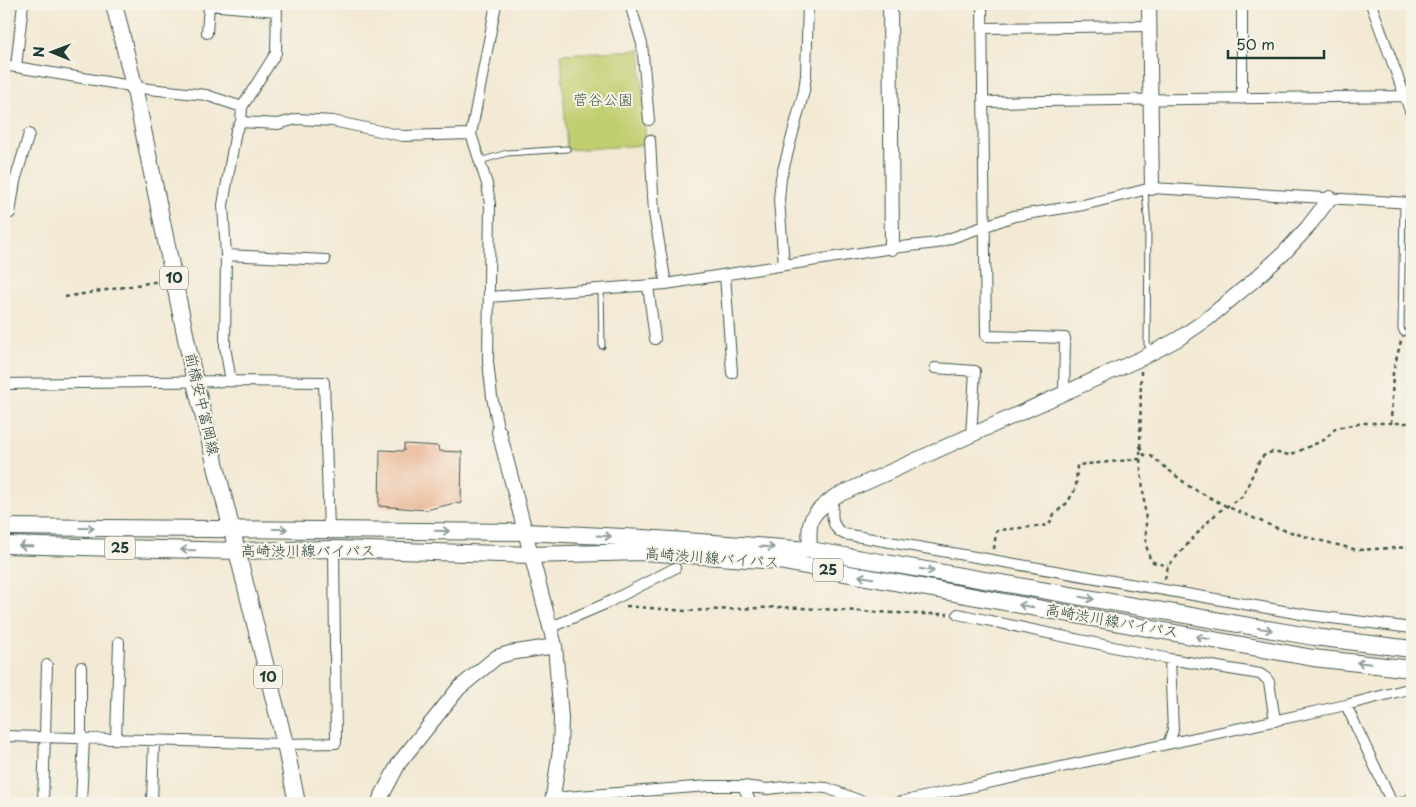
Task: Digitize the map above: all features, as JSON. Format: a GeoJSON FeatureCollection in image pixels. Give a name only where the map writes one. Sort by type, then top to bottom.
{"type":"FeatureCollection","features":[{"type":"Feature","properties":{"kind":"main road","name":"前橋安中富岡線"},"geometry":{"type":"LineString","coordinates":[[114,4],[134,86],[195,382],[285,744],[297,803]]}},
{"type":"Feature","properties":{"kind":"main road","name":"高崎渋川線バイパス"},"geometry":{"type":"LineString","coordinates":[[4,527],[525,532],[810,550],[1314,637],[1412,649]]}},
{"type":"Feature","properties":{"kind":"main road","name":"高崎渋川線バイパス"},"geometry":{"type":"LineString","coordinates":[[4,545],[237,551],[334,549],[531,555],[642,552],[778,561],[1313,658],[1412,669]]}},
{"type":"Feature","properties":{"kind":"street"},"geometry":{"type":"LineString","coordinates":[[16,66],[23,4]]}},
{"type":"Feature","properties":{"kind":"street"},"geometry":{"type":"LineString","coordinates":[[207,33],[208,4],[277,7],[276,53],[242,107],[241,122],[236,132],[223,205],[226,256],[225,347],[231,381]]}},
{"type":"Feature","properties":{"kind":"street"},"geometry":{"type":"LineString","coordinates":[[496,4],[471,134],[487,184],[490,204],[488,362],[492,397],[499,432],[555,646],[561,718],[560,750],[552,800],[708,786],[744,786],[768,789],[793,786],[827,788],[866,803],[874,803]]}},
{"type":"Feature","properties":{"kind":"street"},"geometry":{"type":"LineString","coordinates":[[630,4],[642,44],[649,120]]}},
{"type":"Feature","properties":{"kind":"street"},"geometry":{"type":"LineString","coordinates":[[784,265],[779,200],[781,178],[804,91],[808,4]]}},
{"type":"Feature","properties":{"kind":"street"},"geometry":{"type":"LineString","coordinates":[[890,4],[892,248]]}},
{"type":"Feature","properties":{"kind":"street"},"geometry":{"type":"LineString","coordinates":[[982,4],[986,336],[1065,338],[1064,394]]}},
{"type":"Feature","properties":{"kind":"street"},"geometry":{"type":"LineString","coordinates":[[1148,189],[1150,100],[1149,4]]}},
{"type":"Feature","properties":{"kind":"street"},"geometry":{"type":"LineString","coordinates":[[1242,4],[1242,99]]}},
{"type":"Feature","properties":{"kind":"street"},"geometry":{"type":"LineString","coordinates":[[1371,4],[1407,93],[1412,116]]}},
{"type":"Feature","properties":{"kind":"street"},"geometry":{"type":"LineString","coordinates":[[982,28],[1149,26]]}},
{"type":"Feature","properties":{"kind":"street"},"geometry":{"type":"LineString","coordinates":[[4,65],[134,86],[206,95],[242,107]]}},
{"type":"Feature","properties":{"kind":"street"},"geometry":{"type":"LineString","coordinates":[[983,102],[1242,99],[1407,93]]}},
{"type":"Feature","properties":{"kind":"street"},"geometry":{"type":"LineString","coordinates":[[241,122],[278,124],[297,119],[333,121],[403,136],[471,134]]}},
{"type":"Feature","properties":{"kind":"street"},"geometry":{"type":"LineString","coordinates":[[4,213],[10,213],[15,181],[29,134]]}},
{"type":"Feature","properties":{"kind":"street"},"geometry":{"type":"LineString","coordinates":[[650,140],[654,213],[666,284]]}},
{"type":"Feature","properties":{"kind":"street"},"geometry":{"type":"LineString","coordinates":[[489,297],[666,284],[892,248],[937,243],[1014,216],[1083,205],[1148,189],[1408,202]]}},
{"type":"Feature","properties":{"kind":"street"},"geometry":{"type":"LineString","coordinates":[[810,550],[808,527],[814,513],[834,497],[1147,355],[1206,320],[1284,253],[1307,228],[1330,198]]}},
{"type":"Feature","properties":{"kind":"street"},"geometry":{"type":"LineString","coordinates":[[226,256],[325,260]]}},
{"type":"Feature","properties":{"kind":"street"},"geometry":{"type":"LineString","coordinates":[[725,275],[732,373]]}},
{"type":"Feature","properties":{"kind":"street"},"geometry":{"type":"LineString","coordinates":[[648,286],[655,340]]}},
{"type":"Feature","properties":{"kind":"street"},"geometry":{"type":"LineString","coordinates":[[935,368],[975,371],[972,436]]}},
{"type":"Feature","properties":{"kind":"street"},"geometry":{"type":"LineString","coordinates":[[4,384],[231,381],[324,382],[329,529]]}},
{"type":"Feature","properties":{"kind":"street"},"geometry":{"type":"LineString","coordinates":[[834,497],[831,515],[836,528],[844,534],[1307,615],[1412,628]]}},
{"type":"Feature","properties":{"kind":"street"},"geometry":{"type":"LineString","coordinates":[[4,736],[336,744],[334,549]]}},
{"type":"Feature","properties":{"kind":"street"},"geometry":{"type":"LineString","coordinates":[[549,628],[605,604],[675,568]]}},
{"type":"Feature","properties":{"kind":"street"},"geometry":{"type":"LineString","coordinates":[[958,614],[1170,659],[1260,674],[1269,682],[1275,721]]}},
{"type":"Feature","properties":{"kind":"street"},"geometry":{"type":"LineString","coordinates":[[116,739],[119,642]]}},
{"type":"Feature","properties":{"kind":"street"},"geometry":{"type":"LineString","coordinates":[[378,803],[399,763],[459,688],[498,657],[510,653],[555,646]]}},
{"type":"Feature","properties":{"kind":"street"},"geometry":{"type":"LineString","coordinates":[[1168,744],[1173,731],[1170,659]]}},
{"type":"Feature","properties":{"kind":"street"},"geometry":{"type":"LineString","coordinates":[[43,803],[47,664]]}},
{"type":"Feature","properties":{"kind":"street"},"geometry":{"type":"LineString","coordinates":[[81,667],[81,803]]}},
{"type":"Feature","properties":{"kind":"street"},"geometry":{"type":"LineString","coordinates":[[896,803],[1275,721],[1412,688]]}},
{"type":"Feature","properties":{"kind":"street"},"geometry":{"type":"LineString","coordinates":[[1346,705],[1392,803]]}},
{"type":"Feature","properties":{"kind":"street"},"geometry":{"type":"LineString","coordinates":[[152,803],[154,740]]}},
{"type":"Feature","properties":{"kind":"street"},"geometry":{"type":"LineString","coordinates":[[744,786],[751,803]]}},
{"type":"Feature","properties":{"kind":"street"},"geometry":{"type":"LineString","coordinates":[[1401,803],[1412,798]]}},
{"type":"Feature","properties":{"kind":"lane"},"geometry":{"type":"LineString","coordinates":[[480,161],[506,153],[567,149]]}},
{"type":"Feature","properties":{"kind":"lane"},"geometry":{"type":"LineString","coordinates":[[1147,355],[1148,189]]}},
{"type":"Feature","properties":{"kind":"lane"},"geometry":{"type":"LineString","coordinates":[[1403,333],[1401,329],[1408,202]]}},
{"type":"Feature","properties":{"kind":"lane"},"geometry":{"type":"LineString","coordinates":[[602,289],[602,346]]}},
{"type":"Feature","properties":{"kind":"path"},"geometry":{"type":"LineString","coordinates":[[65,297],[175,278]]}},
{"type":"Feature","properties":{"kind":"path"},"geometry":{"type":"LineString","coordinates":[[1391,424],[1393,372],[1403,333]]}},
{"type":"Feature","properties":{"kind":"path"},"geometry":{"type":"LineString","coordinates":[[1147,355],[1140,446],[1146,545],[1150,559],[1153,562],[1168,566]]}},
{"type":"Feature","properties":{"kind":"path"},"geometry":{"type":"LineString","coordinates":[[1162,590],[1168,566],[1208,522],[1226,506],[1243,496],[1261,458],[1266,454],[1272,452],[1290,455],[1324,440],[1336,428],[1362,424],[1407,423],[1412,431]]}},
{"type":"Feature","properties":{"kind":"path"},"geometry":{"type":"LineString","coordinates":[[1140,446],[1144,455],[1151,456],[1190,486],[1226,506],[1274,527],[1344,548],[1368,550],[1412,547]]}},
{"type":"Feature","properties":{"kind":"path"},"geometry":{"type":"LineString","coordinates":[[992,561],[996,532],[1049,525],[1054,514],[1067,503],[1076,488],[1077,465],[1140,459]]}},
{"type":"Feature","properties":{"kind":"path"},"geometry":{"type":"LineString","coordinates":[[605,604],[686,611],[781,607],[915,614],[958,614]]}},
{"type":"Feature","properties":{"kind":"green space","name":"菅谷公園"},"geometry":{"type":"Polygon","coordinates":[[[640,50],[646,145],[567,150],[561,54],[640,50]]]}},
{"type":"Feature","properties":{"kind":"building"},"geometry":{"type":"Polygon","coordinates":[[[404,444],[438,446],[439,451],[462,452],[461,504],[455,503],[426,510],[379,506],[380,450],[404,451],[404,444]]]}}]}
